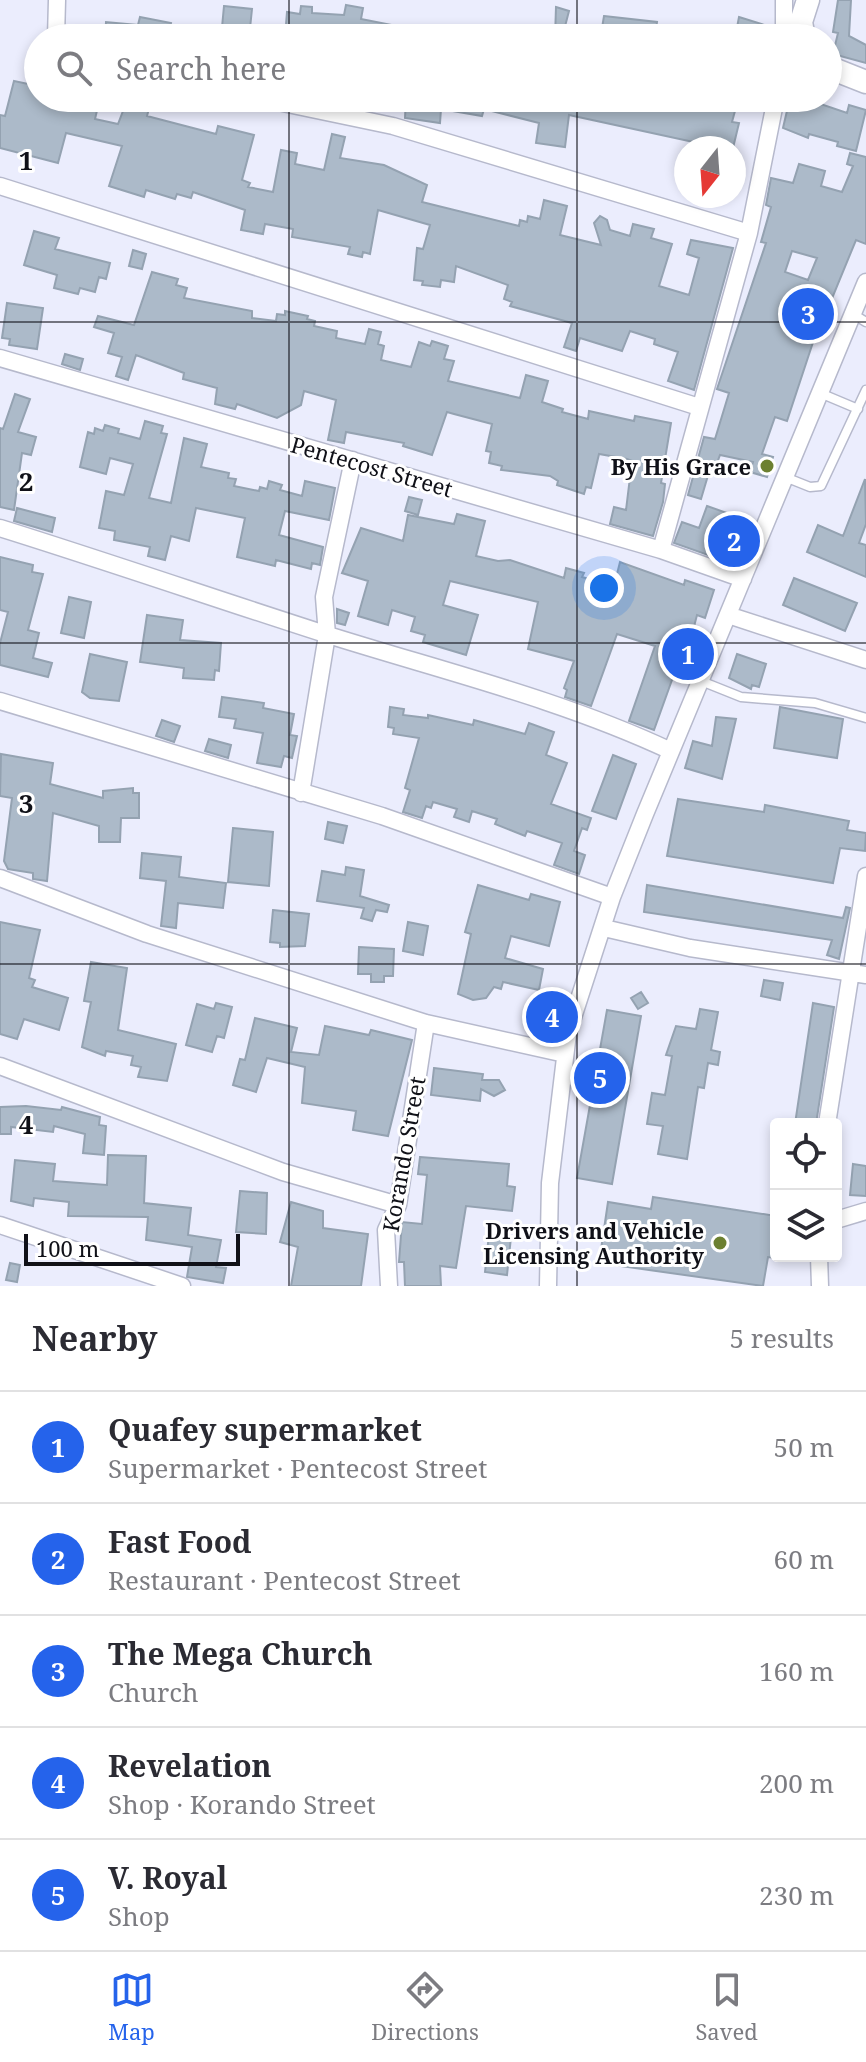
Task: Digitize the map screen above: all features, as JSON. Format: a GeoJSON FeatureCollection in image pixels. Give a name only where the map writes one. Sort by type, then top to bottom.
{"type":"FeatureCollection","features":[{"type":"Feature","properties":{"kind":"street"},"geometry":{"type":"LineString","coordinates":[[56,24],[57,0]]}},
{"type":"Feature","properties":{"kind":"street"},"geometry":{"type":"LineString","coordinates":[[784,0],[784,24]]}},
{"type":"Feature","properties":{"kind":"street"},"geometry":{"type":"LineString","coordinates":[[801,24],[808,0]]}},
{"type":"Feature","properties":{"kind":"street"},"geometry":{"type":"LineString","coordinates":[[842,73],[866,82]]}},
{"type":"Feature","properties":{"kind":"street"},"geometry":{"type":"LineString","coordinates":[[326,112],[393,126],[749,233]]}},
{"type":"Feature","properties":{"kind":"street"},"geometry":{"type":"LineString","coordinates":[[661,550],[749,233],[773,112]]}},
{"type":"Feature","properties":{"kind":"street"},"geometry":{"type":"LineString","coordinates":[[0,186],[699,407]]}},
{"type":"Feature","properties":{"kind":"street"},"geometry":{"type":"LineString","coordinates":[[548,1286],[546,1237],[565,1054],[612,897],[820,393],[859,318],[866,282]]}},
{"type":"Feature","properties":{"kind":"street","name":"Pentecost Street"},"geometry":{"type":"LineString","coordinates":[[0,358],[661,550],[743,579]]}},
{"type":"Feature","properties":{"kind":"street"},"geometry":{"type":"LineString","coordinates":[[301,793],[327,635],[324,597],[353,460]]}},
{"type":"Feature","properties":{"kind":"street"},"geometry":{"type":"LineString","coordinates":[[0,528],[327,635],[542,699],[617,726],[671,751]]}},
{"type":"Feature","properties":{"kind":"street"},"geometry":{"type":"LineString","coordinates":[[728,615],[866,660]]}},
{"type":"Feature","properties":{"kind":"street"},"geometry":{"type":"LineString","coordinates":[[0,701],[454,839],[612,897]]}},
{"type":"Feature","properties":{"kind":"street"},"geometry":{"type":"LineString","coordinates":[[828,1118],[859,974],[866,876]]}},
{"type":"Feature","properties":{"kind":"street"},"geometry":{"type":"LineString","coordinates":[[0,878],[147,934],[426,1023],[565,1054]]}},
{"type":"Feature","properties":{"kind":"street"},"geometry":{"type":"LineString","coordinates":[[604,928],[690,948],[859,974]]}},
{"type":"Feature","properties":{"kind":"street","name":"Korando Street"},"geometry":{"type":"LineString","coordinates":[[389,1286],[386,1230],[398,1205],[426,1023]]}},
{"type":"Feature","properties":{"kind":"street"},"geometry":{"type":"LineString","coordinates":[[0,1066],[283,1172],[398,1205]]}},
{"type":"Feature","properties":{"kind":"street"},"geometry":{"type":"LineString","coordinates":[[842,1218],[866,1211]]}},
{"type":"Feature","properties":{"kind":"street"},"geometry":{"type":"LineString","coordinates":[[0,1225],[182,1286]]}},
{"type":"Feature","properties":{"kind":"street"},"geometry":{"type":"LineString","coordinates":[[819,1262],[820,1286]]}},
{"type":"Feature","properties":{"kind":"lane"},"geometry":{"type":"LineString","coordinates":[[785,477],[810,487],[821,486],[866,390]]}},
{"type":"Feature","properties":{"kind":"lane"},"geometry":{"type":"LineString","coordinates":[[820,393],[858,409]]}},
{"type":"Feature","properties":{"kind":"lane"},"geometry":{"type":"LineString","coordinates":[[701,681],[741,697],[815,703],[866,718]]}},
{"type":"Feature","properties":{"kind":"building"},"geometry":{"type":"Polygon","coordinates":[[[838,0],[851,0],[849,36],[866,45],[866,63],[842,56],[842,24],[834,24],[838,0]]]}},
{"type":"Feature","properties":{"kind":"building"},"geometry":{"type":"Polygon","coordinates":[[[346,5],[363,8],[361,19],[387,24],[286,24],[287,12],[300,14],[301,6],[312,7],[312,13],[344,15],[346,5]]]}},
{"type":"Feature","properties":{"kind":"building"},"geometry":{"type":"Polygon","coordinates":[[[224,6],[252,9],[250,24],[222,24],[224,6]]]}},
{"type":"Feature","properties":{"kind":"building"},"geometry":{"type":"Polygon","coordinates":[[[556,7],[569,11],[566,24],[555,24],[556,7]]]}},
{"type":"Feature","properties":{"kind":"building"},"geometry":{"type":"Polygon","coordinates":[[[604,16],[657,22],[657,24],[603,24],[604,16]]]}},
{"type":"Feature","properties":{"kind":"building"},"geometry":{"type":"Polygon","coordinates":[[[140,17],[171,23],[171,24],[138,24],[140,17]]]}},
{"type":"Feature","properties":{"kind":"building"},"geometry":{"type":"Polygon","coordinates":[[[739,17],[761,24],[738,24],[739,17]]]}},
{"type":"Feature","properties":{"kind":"building"},"geometry":{"type":"Polygon","coordinates":[[[14,81],[24,83],[24,112],[97,112],[95,119],[118,124],[123,112],[148,112],[147,116],[216,134],[218,126],[254,135],[242,180],[250,183],[248,187],[273,192],[281,150],[297,153],[295,164],[324,170],[332,134],[345,137],[340,158],[384,165],[427,185],[422,202],[519,226],[520,220],[527,222],[528,216],[540,219],[544,200],[567,206],[560,235],[601,245],[594,223],[600,216],[607,220],[610,230],[630,236],[633,224],[654,229],[651,238],[672,244],[659,286],[689,295],[699,258],[687,254],[691,240],[733,248],[694,390],[668,381],[678,352],[654,344],[655,339],[630,331],[622,351],[580,338],[576,351],[564,347],[572,323],[510,306],[512,302],[504,299],[508,285],[456,266],[454,282],[441,280],[440,287],[422,285],[423,281],[414,280],[417,248],[423,249],[430,225],[378,210],[370,254],[363,252],[362,257],[348,254],[350,247],[292,237],[293,229],[265,224],[263,234],[241,230],[245,210],[193,192],[191,198],[177,194],[175,199],[146,190],[144,197],[109,186],[122,146],[66,133],[58,163],[0,148],[0,115],[5,116],[14,81]]]}},
{"type":"Feature","properties":{"kind":"building"},"geometry":{"type":"Polygon","coordinates":[[[849,105],[866,110],[856,151],[837,146],[838,142],[809,134],[808,138],[783,128],[787,112],[847,113],[849,105]]]}},
{"type":"Feature","properties":{"kind":"building"},"geometry":{"type":"Polygon","coordinates":[[[405,112],[441,112],[440,123],[405,118],[405,112]]]}},
{"type":"Feature","properties":{"kind":"building"},"geometry":{"type":"Polygon","coordinates":[[[459,112],[483,112],[482,116],[459,112]]]}},
{"type":"Feature","properties":{"kind":"building"},"geometry":{"type":"Polygon","coordinates":[[[496,112],[735,112],[732,122],[739,123],[736,136],[674,138],[569,115],[565,147],[536,143],[539,123],[496,112]]]}},
{"type":"Feature","properties":{"kind":"building"},"geometry":{"type":"Polygon","coordinates":[[[850,153],[866,157],[866,244],[856,240],[826,313],[823,312],[787,421],[775,417],[762,454],[773,457],[767,477],[750,472],[753,462],[720,455],[717,463],[712,462],[701,499],[688,495],[704,437],[715,439],[729,393],[717,389],[766,243],[761,242],[771,207],[766,205],[771,178],[793,183],[799,164],[825,171],[821,186],[842,192],[853,166],[847,164],[850,153]],[[792,251],[785,272],[808,280],[817,258],[792,251]]]}},
{"type":"Feature","properties":{"kind":"building"},"geometry":{"type":"Polygon","coordinates":[[[34,231],[59,238],[55,249],[110,263],[106,279],[99,277],[95,292],[80,288],[78,294],[54,288],[57,275],[24,265],[34,231]]]}},
{"type":"Feature","properties":{"kind":"building"},"geometry":{"type":"Polygon","coordinates":[[[133,250],[146,254],[142,269],[129,266],[133,250]]]}},
{"type":"Feature","properties":{"kind":"building"},"geometry":{"type":"Polygon","coordinates":[[[152,272],[178,279],[176,285],[187,288],[184,298],[252,311],[252,318],[276,321],[277,314],[285,315],[285,311],[308,316],[307,319],[315,321],[314,326],[337,331],[336,338],[365,344],[369,329],[381,332],[378,344],[384,346],[381,360],[411,367],[419,342],[430,346],[432,341],[448,346],[444,359],[454,361],[448,381],[520,398],[526,375],[548,381],[542,402],[563,409],[562,412],[588,419],[589,411],[634,421],[635,416],[671,423],[661,483],[665,484],[663,502],[653,536],[610,524],[614,507],[626,510],[632,461],[627,459],[599,454],[591,488],[586,487],[584,494],[557,485],[558,481],[550,476],[501,470],[502,466],[489,463],[491,452],[486,451],[492,424],[447,412],[432,455],[403,446],[404,443],[346,432],[344,443],[328,440],[336,400],[304,391],[301,405],[277,418],[237,404],[235,409],[215,404],[217,388],[183,379],[184,373],[136,355],[128,380],[116,376],[122,357],[108,353],[114,333],[94,327],[98,316],[134,325],[152,272]]]}},
{"type":"Feature","properties":{"kind":"building"},"geometry":{"type":"Polygon","coordinates":[[[7,303],[43,308],[37,349],[9,345],[10,339],[2,338],[7,303]]]}},
{"type":"Feature","properties":{"kind":"building"},"geometry":{"type":"Polygon","coordinates":[[[65,354],[83,359],[80,370],[62,364],[65,354]]]}},
{"type":"Feature","properties":{"kind":"building"},"geometry":{"type":"Polygon","coordinates":[[[15,394],[30,399],[18,432],[36,437],[31,455],[22,453],[14,510],[0,507],[0,428],[3,429],[15,394]]]}},
{"type":"Feature","properties":{"kind":"building"},"geometry":{"type":"Polygon","coordinates":[[[145,421],[163,426],[161,433],[167,434],[149,498],[171,503],[184,438],[207,444],[201,467],[229,473],[228,478],[236,479],[234,486],[259,491],[260,487],[267,489],[269,481],[282,485],[280,490],[302,496],[305,481],[335,488],[329,520],[285,511],[279,535],[323,547],[320,565],[312,563],[311,569],[276,560],[275,566],[237,557],[245,518],[196,508],[189,541],[171,536],[165,560],[148,556],[150,547],[114,540],[115,531],[99,528],[106,491],[124,495],[133,464],[110,458],[106,474],[80,467],[88,432],[94,434],[95,428],[103,431],[105,425],[119,429],[118,433],[140,439],[145,421]]]}},
{"type":"Feature","properties":{"kind":"building"},"geometry":{"type":"Polygon","coordinates":[[[865,479],[866,524],[859,543],[866,545],[866,577],[807,552],[818,525],[843,536],[865,479]]]}},
{"type":"Feature","properties":{"kind":"building"},"geometry":{"type":"Polygon","coordinates":[[[409,497],[422,500],[418,515],[405,511],[409,497]]]}},
{"type":"Feature","properties":{"kind":"building"},"geometry":{"type":"Polygon","coordinates":[[[707,506],[744,519],[728,562],[674,543],[682,522],[699,528],[707,506]]]}},
{"type":"Feature","properties":{"kind":"building"},"geometry":{"type":"Polygon","coordinates":[[[17,508],[55,518],[52,532],[14,521],[17,508]]]}},
{"type":"Feature","properties":{"kind":"building"},"geometry":{"type":"Polygon","coordinates":[[[457,514],[485,521],[476,556],[510,560],[564,578],[566,568],[584,573],[582,577],[614,586],[620,562],[684,585],[685,580],[714,590],[705,618],[697,615],[690,642],[686,641],[654,730],[629,721],[655,646],[617,634],[591,706],[565,697],[567,690],[564,688],[574,661],[528,649],[538,602],[450,581],[443,605],[478,615],[466,655],[423,642],[425,635],[411,631],[415,617],[392,610],[388,625],[358,616],[368,581],[342,573],[361,528],[403,541],[408,515],[454,524],[457,514]]]}},
{"type":"Feature","properties":{"kind":"building"},"geometry":{"type":"Polygon","coordinates":[[[0,557],[33,565],[32,572],[43,574],[28,630],[39,633],[33,658],[52,663],[48,677],[0,665],[0,643],[8,612],[0,610],[0,557]]]}},
{"type":"Feature","properties":{"kind":"building"},"geometry":{"type":"Polygon","coordinates":[[[794,578],[857,603],[845,631],[783,605],[794,578]]]}},
{"type":"Feature","properties":{"kind":"building"},"geometry":{"type":"Polygon","coordinates":[[[69,597],[91,602],[84,638],[61,633],[69,597]]]}},
{"type":"Feature","properties":{"kind":"building"},"geometry":{"type":"Polygon","coordinates":[[[337,609],[349,613],[345,625],[337,623],[337,609]]]}},
{"type":"Feature","properties":{"kind":"building"},"geometry":{"type":"Polygon","coordinates":[[[147,615],[183,620],[180,640],[221,643],[219,671],[215,670],[214,680],[183,678],[184,668],[140,662],[147,615]]]}},
{"type":"Feature","properties":{"kind":"building"},"geometry":{"type":"Polygon","coordinates":[[[90,654],[127,662],[119,701],[90,698],[82,692],[90,654]]]}},
{"type":"Feature","properties":{"kind":"building"},"geometry":{"type":"Polygon","coordinates":[[[737,654],[766,664],[759,687],[752,685],[751,689],[729,678],[737,654]]]}},
{"type":"Feature","properties":{"kind":"building"},"geometry":{"type":"Polygon","coordinates":[[[222,697],[264,703],[263,708],[294,714],[290,735],[297,736],[292,758],[284,756],[281,767],[257,763],[263,733],[234,728],[236,719],[219,717],[222,697]]]}},
{"type":"Feature","properties":{"kind":"building"},"geometry":{"type":"Polygon","coordinates":[[[390,707],[404,709],[403,715],[428,718],[428,715],[473,725],[474,720],[525,734],[529,723],[554,732],[546,755],[567,763],[551,804],[591,818],[587,830],[582,828],[574,851],[585,855],[579,874],[554,865],[562,843],[527,831],[525,836],[495,824],[497,819],[472,811],[469,822],[454,817],[457,809],[433,802],[431,808],[426,806],[422,818],[403,812],[410,790],[405,788],[419,738],[393,734],[394,728],[388,727],[390,707]]]}},
{"type":"Feature","properties":{"kind":"building"},"geometry":{"type":"Polygon","coordinates":[[[780,707],[843,719],[837,758],[774,748],[780,707]]]}},
{"type":"Feature","properties":{"kind":"building"},"geometry":{"type":"Polygon","coordinates":[[[716,717],[736,719],[722,779],[685,768],[693,741],[712,746],[716,717]]]}},
{"type":"Feature","properties":{"kind":"building"},"geometry":{"type":"Polygon","coordinates":[[[162,720],[180,726],[174,742],[156,736],[162,720]]]}},
{"type":"Feature","properties":{"kind":"building"},"geometry":{"type":"Polygon","coordinates":[[[209,739],[231,745],[228,758],[205,751],[209,739]]]}},
{"type":"Feature","properties":{"kind":"building"},"geometry":{"type":"Polygon","coordinates":[[[1,754],[53,763],[50,784],[103,798],[103,791],[133,788],[133,793],[139,793],[139,818],[121,818],[120,842],[99,842],[99,826],[53,813],[47,881],[33,879],[33,873],[8,869],[4,861],[12,798],[0,796],[1,754]]]}},
{"type":"Feature","properties":{"kind":"building"},"geometry":{"type":"Polygon","coordinates":[[[613,755],[636,764],[616,819],[592,811],[613,755]]]}},
{"type":"Feature","properties":{"kind":"building"},"geometry":{"type":"Polygon","coordinates":[[[678,799],[764,812],[765,805],[849,821],[847,830],[866,833],[865,851],[840,848],[833,883],[667,856],[678,799]]]}},
{"type":"Feature","properties":{"kind":"building"},"geometry":{"type":"Polygon","coordinates":[[[328,822],[347,826],[343,843],[325,839],[328,822]]]}},
{"type":"Feature","properties":{"kind":"building"},"geometry":{"type":"Polygon","coordinates":[[[233,828],[273,832],[269,886],[228,882],[233,828]]]}},
{"type":"Feature","properties":{"kind":"building"},"geometry":{"type":"Polygon","coordinates":[[[142,853],[181,857],[179,877],[226,883],[223,908],[178,903],[176,928],[161,926],[166,881],[140,878],[142,853]]]}},
{"type":"Feature","properties":{"kind":"building"},"geometry":{"type":"Polygon","coordinates":[[[346,867],[364,870],[360,896],[389,905],[387,912],[376,910],[372,921],[361,918],[364,908],[317,901],[322,871],[345,875],[346,867]]]}},
{"type":"Feature","properties":{"kind":"building"},"geometry":{"type":"Polygon","coordinates":[[[478,885],[529,900],[531,894],[560,902],[549,946],[511,936],[505,958],[543,969],[539,990],[503,982],[501,989],[494,987],[486,998],[473,1000],[458,994],[471,934],[465,932],[478,885]]]}},
{"type":"Feature","properties":{"kind":"building"},"geometry":{"type":"Polygon","coordinates":[[[647,885],[843,918],[846,907],[850,908],[839,959],[827,955],[832,940],[644,912],[647,885]]]}},
{"type":"Feature","properties":{"kind":"building"},"geometry":{"type":"Polygon","coordinates":[[[273,910],[309,914],[305,946],[280,947],[280,943],[270,942],[273,910]]]}},
{"type":"Feature","properties":{"kind":"building"},"geometry":{"type":"Polygon","coordinates":[[[0,922],[40,930],[29,978],[35,980],[32,987],[68,998],[59,1030],[24,1019],[17,1039],[0,1034],[0,922]]]}},
{"type":"Feature","properties":{"kind":"building"},"geometry":{"type":"Polygon","coordinates":[[[408,922],[428,926],[423,955],[403,951],[408,922]]]}},
{"type":"Feature","properties":{"kind":"building"},"geometry":{"type":"Polygon","coordinates":[[[359,947],[394,949],[393,976],[384,976],[384,982],[371,982],[371,974],[358,974],[359,947]]]}},
{"type":"Feature","properties":{"kind":"building"},"geometry":{"type":"Polygon","coordinates":[[[91,962],[127,968],[118,1030],[176,1044],[167,1081],[138,1077],[141,1067],[131,1065],[133,1056],[106,1051],[105,1056],[82,1047],[91,1002],[84,1001],[91,962]]]}},
{"type":"Feature","properties":{"kind":"building"},"geometry":{"type":"Polygon","coordinates":[[[764,980],[783,983],[780,1000],[761,996],[764,980]]]}},
{"type":"Feature","properties":{"kind":"building"},"geometry":{"type":"Polygon","coordinates":[[[641,992],[648,1003],[638,1009],[631,998],[641,992]]]}},
{"type":"Feature","properties":{"kind":"building"},"geometry":{"type":"Polygon","coordinates":[[[216,1003],[232,1007],[224,1038],[217,1036],[212,1052],[186,1045],[197,1004],[214,1009],[216,1003]]]}},
{"type":"Feature","properties":{"kind":"building"},"geometry":{"type":"Polygon","coordinates":[[[813,1003],[834,1007],[817,1118],[796,1118],[813,1003]]]}},
{"type":"Feature","properties":{"kind":"building"},"geometry":{"type":"Polygon","coordinates":[[[700,1009],[718,1012],[711,1050],[720,1052],[718,1065],[708,1063],[704,1088],[698,1087],[687,1159],[658,1154],[663,1126],[647,1124],[652,1093],[665,1095],[672,1056],[666,1055],[676,1026],[696,1029],[700,1009]]]}},
{"type":"Feature","properties":{"kind":"building"},"geometry":{"type":"Polygon","coordinates":[[[607,1010],[641,1016],[612,1184],[577,1178],[607,1010]]]}},
{"type":"Feature","properties":{"kind":"building"},"geometry":{"type":"Polygon","coordinates":[[[255,1018],[297,1028],[291,1052],[319,1055],[325,1026],[369,1035],[371,1030],[412,1040],[388,1136],[353,1130],[356,1111],[302,1103],[305,1067],[267,1058],[256,1092],[233,1085],[240,1059],[245,1060],[255,1018]]]}},
{"type":"Feature","properties":{"kind":"building"},"geometry":{"type":"Polygon","coordinates":[[[434,1068],[483,1074],[482,1080],[499,1080],[505,1090],[494,1096],[481,1089],[480,1101],[431,1095],[434,1068]]]}},
{"type":"Feature","properties":{"kind":"building"},"geometry":{"type":"Polygon","coordinates":[[[0,1107],[61,1110],[62,1107],[100,1117],[99,1125],[106,1126],[104,1155],[83,1153],[85,1134],[54,1126],[53,1132],[11,1127],[11,1134],[0,1134],[0,1107]]]}},
{"type":"Feature","properties":{"kind":"building"},"geometry":{"type":"Polygon","coordinates":[[[108,1155],[146,1156],[144,1203],[191,1208],[188,1235],[221,1240],[216,1267],[226,1268],[223,1283],[187,1277],[192,1247],[146,1240],[148,1217],[68,1216],[69,1202],[34,1198],[33,1206],[11,1201],[15,1160],[55,1164],[53,1181],[107,1185],[108,1155]]]}},
{"type":"Feature","properties":{"kind":"building"},"geometry":{"type":"Polygon","coordinates":[[[420,1157],[509,1164],[507,1186],[515,1187],[512,1211],[466,1206],[456,1268],[440,1266],[441,1286],[405,1286],[404,1262],[399,1262],[402,1222],[422,1224],[427,1175],[418,1174],[420,1157]]]}},
{"type":"Feature","properties":{"kind":"building"},"geometry":{"type":"Polygon","coordinates":[[[853,1164],[866,1166],[866,1196],[850,1195],[853,1164]]]}},
{"type":"Feature","properties":{"kind":"building"},"geometry":{"type":"Polygon","coordinates":[[[240,1191],[267,1193],[266,1234],[236,1232],[240,1191]]]}},
{"type":"Feature","properties":{"kind":"building","name":"Drivers and Vehicle Licensing Authority"},"geometry":{"type":"Polygon","coordinates":[[[653,1197],[770,1215],[770,1257],[763,1286],[599,1263],[608,1202],[651,1209],[653,1197]]]}},
{"type":"Feature","properties":{"kind":"building"},"geometry":{"type":"Polygon","coordinates":[[[291,1202],[323,1211],[323,1228],[368,1234],[361,1286],[291,1286],[298,1247],[280,1242],[291,1202]]]}},
{"type":"Feature","properties":{"kind":"building"},"geometry":{"type":"Polygon","coordinates":[[[489,1234],[511,1237],[507,1275],[485,1272],[489,1234]]]}},
{"type":"Feature","properties":{"kind":"building"},"geometry":{"type":"Polygon","coordinates":[[[10,1263],[20,1265],[17,1282],[6,1280],[10,1263]]]}},
{"type":"Feature","properties":{"kind":"place","name":"The Mega Church"},"geometry":{"type":"Point","coordinates":[808,314]}},
{"type":"Feature","properties":{"kind":"place","name":"By His Grace"},"geometry":{"type":"Point","coordinates":[767,466]}},
{"type":"Feature","properties":{"kind":"place","name":"Fast Food"},"geometry":{"type":"Point","coordinates":[734,541]}},
{"type":"Feature","properties":{"kind":"place","name":"Quafey supermarket"},"geometry":{"type":"Point","coordinates":[688,654]}},
{"type":"Feature","properties":{"kind":"place","name":"Revelation"},"geometry":{"type":"Point","coordinates":[552,1017]}},
{"type":"Feature","properties":{"kind":"place","name":"V. Royal"},"geometry":{"type":"Point","coordinates":[600,1078]}},
{"type":"Feature","properties":{"kind":"place","name":"Drivers and Vehicle Licensing Authority"},"geometry":{"type":"Point","coordinates":[720,1243]}}]}
